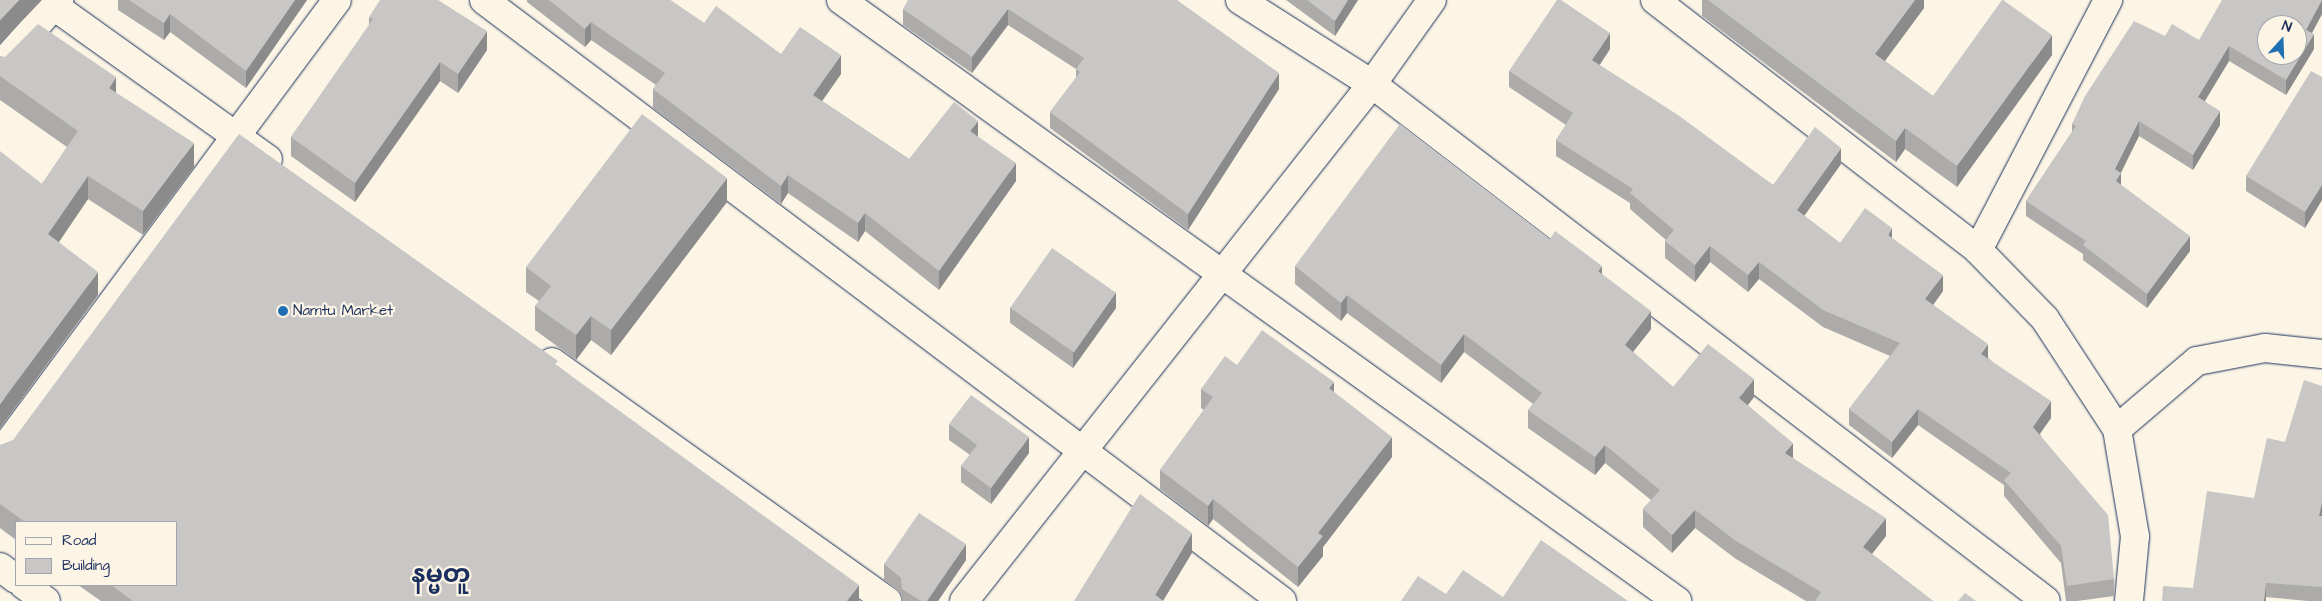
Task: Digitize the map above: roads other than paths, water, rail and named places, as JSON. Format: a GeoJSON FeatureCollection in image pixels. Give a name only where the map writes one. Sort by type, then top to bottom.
{"type":"FeatureCollection","features":[{"type":"Feature","properties":{"kind":"street"},"geometry":{"type":"LineString","coordinates":[[0,454],[337,0]]}},
{"type":"Feature","properties":{"kind":"street"},"geometry":{"type":"LineString","coordinates":[[484,0],[1282,601]]}},
{"type":"Feature","properties":{"kind":"street"},"geometry":{"type":"LineString","coordinates":[[841,0],[1676,601]]}},
{"type":"Feature","properties":{"kind":"street"},"geometry":{"type":"LineString","coordinates":[[1240,0],[1372,84],[2046,601]]}},
{"type":"Feature","properties":{"kind":"street"},"geometry":{"type":"LineString","coordinates":[[964,601],[1220,272],[1372,84],[1432,0]]}},
{"type":"Feature","properties":{"kind":"street"},"geometry":{"type":"LineString","coordinates":[[1655,0],[1978,250],[2045,319],[2117,429],[2135,536],[2129,601]]}},
{"type":"Feature","properties":{"kind":"street"},"geometry":{"type":"LineString","coordinates":[[1978,250],[2108,0]]}},
{"type":"Feature","properties":{"kind":"street"},"geometry":{"type":"LineString","coordinates":[[0,66],[56,3],[293,177]]}},
{"type":"Feature","properties":{"kind":"street"},"geometry":{"type":"LineString","coordinates":[[529,346],[887,601]]}},
{"type":"Feature","properties":{"kind":"street"},"geometry":{"type":"LineString","coordinates":[[2117,429],[2198,361],[2264,348],[2322,354]]}},
{"type":"Feature","properties":{"kind":"street"},"geometry":{"type":"LineString","coordinates":[[0,567],[15,578]]}},
{"type":"Feature","properties":{"kind":"street"},"geometry":{"type":"LineString","coordinates":[[25,586],[46,601]]}},
{"type":"Feature","properties":{"kind":"place","name":"Namtu Market"},"geometry":{"type":"Point","coordinates":[283,311]}},
{"type":"Feature","properties":{"kind":"district","name":"နမ္မတူ"},"geometry":{"type":"Point","coordinates":[441,575]}}]}
